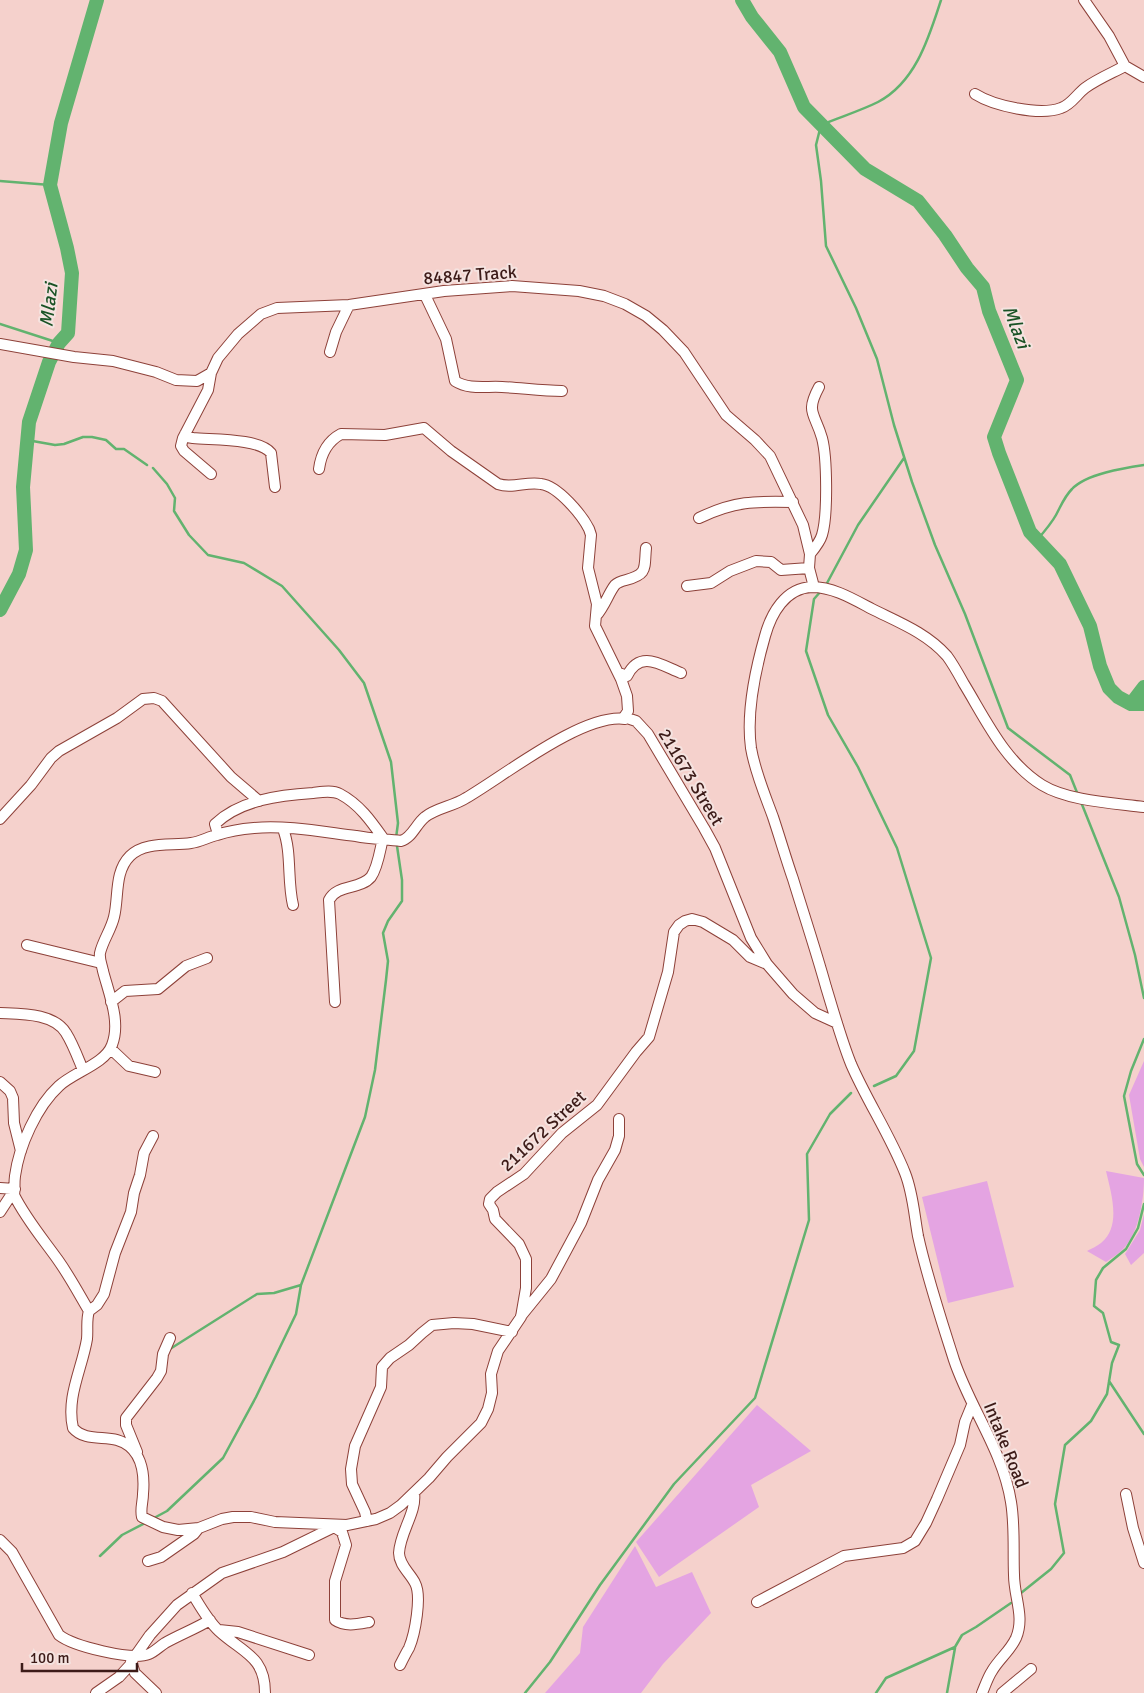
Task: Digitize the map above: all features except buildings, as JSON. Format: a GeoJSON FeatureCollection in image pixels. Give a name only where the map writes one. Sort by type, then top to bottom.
{"type":"FeatureCollection","features":[{"type":"Feature","properties":{"kind":"street"},"geometry":{"type":"LineString","coordinates":[[1084,0],[1109,36],[1125,66],[1144,77]]}},
{"type":"Feature","properties":{"kind":"street"},"geometry":{"type":"LineString","coordinates":[[975,94],[981,98],[1010,106],[1038,111],[1058,109],[1067,105],[1086,88],[1125,66]]}},
{"type":"Feature","properties":{"kind":"street","name":"84847 Track"},"geometry":{"type":"LineString","coordinates":[[185,434],[208,390],[211,373],[221,354],[238,334],[261,314],[277,308],[348,305],[465,289],[512,286],[579,291],[604,296],[625,304],[646,316],[663,330],[684,352],[726,415],[770,456],[793,502],[802,525],[810,554],[809,568],[814,587]]}},
{"type":"Feature","properties":{"kind":"street"},"geometry":{"type":"LineString","coordinates":[[425,294],[446,339],[455,381],[469,387],[504,387],[536,391],[562,391]]}},
{"type":"Feature","properties":{"kind":"street"},"geometry":{"type":"LineString","coordinates":[[330,352],[336,332],[348,305]]}},
{"type":"Feature","properties":{"kind":"street"},"geometry":{"type":"LineString","coordinates":[[0,344],[74,357],[114,361],[156,372],[176,380],[189,382],[197,381],[211,373]]}},
{"type":"Feature","properties":{"kind":"street"},"geometry":{"type":"LineString","coordinates":[[810,554],[820,541],[823,533],[825,500],[825,460],[822,437],[811,410],[811,403],[819,387]]}},
{"type":"Feature","properties":{"kind":"street"},"geometry":{"type":"LineString","coordinates":[[89,1311],[71,1279],[39,1236],[19,1204],[14,1195],[16,1188],[15,1178],[29,1129],[50,1096],[60,1086],[91,1066],[111,1049],[115,1032],[111,1002],[100,955],[114,917],[122,865],[129,856],[143,848],[192,843],[218,834],[255,828],[401,841],[424,818],[460,802],[559,740],[605,719],[625,718],[628,711],[627,696],[619,673],[595,626],[597,604],[588,568],[591,535],[586,523],[565,499],[541,483],[506,486],[494,482],[450,451],[424,428],[384,435],[341,434],[334,437],[326,448],[320,459],[319,469]]}},
{"type":"Feature","properties":{"kind":"street"},"geometry":{"type":"LineString","coordinates":[[211,474],[182,448],[181,442],[185,434],[187,437],[250,443],[267,449],[271,452],[275,487]]}},
{"type":"Feature","properties":{"kind":"street"},"geometry":{"type":"LineString","coordinates":[[699,518],[722,507],[749,502],[793,502]]}},
{"type":"Feature","properties":{"kind":"street"},"geometry":{"type":"LineString","coordinates":[[596,616],[605,606],[618,583],[642,574],[645,566],[646,548]]}},
{"type":"Feature","properties":{"kind":"street"},"geometry":{"type":"LineString","coordinates":[[687,586],[711,584],[730,571],[756,561],[770,562],[781,570],[809,568]]}},
{"type":"Feature","properties":{"kind":"street"},"geometry":{"type":"LineString","coordinates":[[814,587],[824,588],[848,596],[899,622],[932,643],[946,656],[1012,760],[1038,782],[1056,792],[1103,802],[1144,807]]}},
{"type":"Feature","properties":{"kind":"street","name":"Intake Road"},"geometry":{"type":"LineString","coordinates":[[814,587],[803,588],[790,595],[781,603],[775,611],[768,628],[753,693],[750,744],[754,763],[851,1064],[897,1153],[907,1177],[918,1234],[956,1364],[972,1406],[995,1451],[1012,1503],[1014,1579],[1020,1612],[1020,1624],[1016,1637],[992,1671],[982,1693]]}},
{"type":"Feature","properties":{"kind":"street"},"geometry":{"type":"LineString","coordinates":[[619,673],[628,676],[637,662],[644,661],[650,661],[681,673]]}},
{"type":"Feature","properties":{"kind":"street"},"geometry":{"type":"LineString","coordinates":[[0,819],[31,785],[54,754],[117,718],[137,702],[149,698],[162,701],[231,777],[259,801]]}},
{"type":"Feature","properties":{"kind":"street","name":"211673 Street"},"geometry":{"type":"LineString","coordinates":[[624,717],[636,721],[656,745],[704,828],[751,938],[769,967]]}},
{"type":"Feature","properties":{"kind":"street"},"geometry":{"type":"LineString","coordinates":[[218,834],[214,826],[217,822],[244,806],[290,794],[336,792],[357,806],[383,838]]}},
{"type":"Feature","properties":{"kind":"street"},"geometry":{"type":"LineString","coordinates":[[282,829],[286,838],[293,905]]}},
{"type":"Feature","properties":{"kind":"street"},"geometry":{"type":"LineString","coordinates":[[335,1002],[329,900],[334,893],[369,880],[374,871],[383,838]]}},
{"type":"Feature","properties":{"kind":"street","name":"211672 Street"},"geometry":{"type":"LineString","coordinates":[[199,1528],[232,1517],[251,1517],[275,1522],[334,1526],[357,1524],[390,1513],[414,1493],[481,1423],[488,1409],[492,1393],[491,1374],[498,1351],[521,1317],[526,1288],[526,1258],[518,1244],[495,1219],[489,1204],[490,1199],[524,1174],[562,1133],[597,1105],[649,1037],[668,972],[674,932],[679,925],[692,919],[703,922],[733,940],[750,957],[769,967]]}},
{"type":"Feature","properties":{"kind":"street"},"geometry":{"type":"LineString","coordinates":[[27,945],[101,963]]}},
{"type":"Feature","properties":{"kind":"street"},"geometry":{"type":"LineString","coordinates":[[111,1002],[125,991],[158,989],[186,966],[208,958]]}},
{"type":"Feature","properties":{"kind":"street"},"geometry":{"type":"LineString","coordinates":[[769,967],[793,994],[815,1013],[837,1023]]}},
{"type":"Feature","properties":{"kind":"street"},"geometry":{"type":"LineString","coordinates":[[0,1013],[33,1015],[61,1026],[66,1032],[83,1070]]}},
{"type":"Feature","properties":{"kind":"street"},"geometry":{"type":"LineString","coordinates":[[111,1049],[129,1066],[155,1072]]}},
{"type":"Feature","properties":{"kind":"street"},"geometry":{"type":"LineString","coordinates":[[0,1082],[10,1091],[13,1098],[14,1123],[21,1152]]}},
{"type":"Feature","properties":{"kind":"street"},"geometry":{"type":"LineString","coordinates":[[521,1317],[551,1279],[581,1222],[598,1180],[615,1150],[619,1136],[619,1119]]}},
{"type":"Feature","properties":{"kind":"street"},"geometry":{"type":"LineString","coordinates":[[137,1453],[119,1441],[86,1436],[76,1432],[73,1428],[72,1398],[87,1337],[89,1311],[97,1305],[104,1294],[115,1253],[131,1212],[144,1153],[153,1136]]}},
{"type":"Feature","properties":{"kind":"street"},"geometry":{"type":"LineString","coordinates":[[0,1188],[16,1188]]}},
{"type":"Feature","properties":{"kind":"street"},"geometry":{"type":"LineString","coordinates":[[0,1212],[16,1188]]}},
{"type":"Feature","properties":{"kind":"street"},"geometry":{"type":"LineString","coordinates":[[367,1521],[365,1512],[352,1484],[351,1469],[355,1446],[381,1387],[382,1367],[390,1358],[409,1345],[432,1325],[473,1324],[512,1332]]}},
{"type":"Feature","properties":{"kind":"street"},"geometry":{"type":"LineString","coordinates":[[170,1338],[163,1354],[157,1378],[126,1418],[126,1425],[143,1472],[142,1517],[169,1529],[187,1530],[199,1528]]}},
{"type":"Feature","properties":{"kind":"street"},"geometry":{"type":"LineString","coordinates":[[757,1602],[844,1556],[904,1548],[915,1541],[926,1523],[960,1445],[965,1422],[972,1406]]}},
{"type":"Feature","properties":{"kind":"street"},"geometry":{"type":"LineString","coordinates":[[400,1665],[410,1647],[419,1598],[416,1584],[402,1565],[399,1555],[404,1531],[415,1499],[414,1493]]}},
{"type":"Feature","properties":{"kind":"street"},"geometry":{"type":"LineString","coordinates":[[1126,1494],[1144,1563]]}},
{"type":"Feature","properties":{"kind":"street"},"geometry":{"type":"LineString","coordinates":[[96,1693],[119,1677],[168,1614],[192,1594],[227,1570],[278,1555],[334,1526],[344,1534],[346,1545],[335,1582],[335,1620],[342,1624],[369,1622]]}},
{"type":"Feature","properties":{"kind":"street"},"geometry":{"type":"LineString","coordinates":[[148,1561],[161,1557],[194,1534],[199,1528]]}},
{"type":"Feature","properties":{"kind":"street"},"geometry":{"type":"LineString","coordinates":[[0,1540],[12,1552],[59,1635],[72,1643],[133,1660],[148,1655],[164,1644],[210,1620]]}},
{"type":"Feature","properties":{"kind":"street"},"geometry":{"type":"LineString","coordinates":[[192,1594],[219,1630],[258,1663],[265,1679],[265,1693]]}},
{"type":"Feature","properties":{"kind":"street"},"geometry":{"type":"LineString","coordinates":[[219,1630],[238,1632],[309,1655]]}},
{"type":"Feature","properties":{"kind":"street"},"geometry":{"type":"LineString","coordinates":[[133,1660],[140,1679],[156,1693]]}},
{"type":"Feature","properties":{"kind":"street"},"geometry":{"type":"LineString","coordinates":[[1002,1693],[1031,1669]]}},
{"type":"Feature","properties":{"kind":"shaded area"},"geometry":{"type":"Polygon","coordinates":[[[1144,1061],[1144,1167],[1140,1159],[1129,1095],[1144,1061]]]}},
{"type":"Feature","properties":{"kind":"shaded area"},"geometry":{"type":"Polygon","coordinates":[[[1106,1171],[1144,1178],[1142,1205],[1134,1232],[1123,1249],[1106,1262],[1087,1251],[1101,1243],[1111,1228],[1113,1209],[1106,1171]]]}},
{"type":"Feature","properties":{"kind":"shaded area"},"geometry":{"type":"Polygon","coordinates":[[[987,1181],[1014,1287],[948,1303],[922,1197],[987,1181]]]}},
{"type":"Feature","properties":{"kind":"shaded area"},"geometry":{"type":"Polygon","coordinates":[[[1144,1214],[1144,1253],[1131,1265],[1125,1254],[1140,1230],[1144,1214]]]}},
{"type":"Feature","properties":{"kind":"shaded area"},"geometry":{"type":"Polygon","coordinates":[[[757,1405],[811,1451],[751,1485],[759,1507],[659,1577],[636,1542],[757,1405]]]}},
{"type":"Feature","properties":{"kind":"shaded area"},"geometry":{"type":"Polygon","coordinates":[[[635,1546],[656,1587],[692,1572],[711,1613],[663,1664],[641,1693],[545,1693],[580,1653],[583,1627],[635,1546]]]}},
{"type":"Feature","properties":{"kind":"waterway","name":"Mlazi"},"geometry":{"type":"LineString","coordinates":[[0,610],[19,574],[26,550],[23,487],[29,422],[49,362],[59,343],[68,333],[72,273],[50,185],[61,123],[97,0]]}},
{"type":"Feature","properties":{"kind":"waterway","name":"Mlazi"},"geometry":{"type":"LineString","coordinates":[[742,0],[752,17],[780,52],[804,107],[865,169],[918,201],[983,287],[989,311],[1017,380],[994,437],[999,453],[1030,532],[1060,564],[1090,626],[1100,666],[1109,688],[1118,697],[1131,704],[1144,704]]}},
{"type":"Feature","properties":{"kind":"waterway"},"geometry":{"type":"LineString","coordinates":[[941,0],[926,43],[911,71],[902,83],[878,102],[821,125],[816,145],[826,246],[856,308],[877,359],[894,425],[912,482],[1008,728],[1070,775],[1078,795]]}},
{"type":"Feature","properties":{"kind":"waterway"},"geometry":{"type":"LineString","coordinates":[[0,181],[50,185]]}},
{"type":"Feature","properties":{"kind":"waterway"},"geometry":{"type":"LineString","coordinates":[[0,324],[59,343]]}},
{"type":"Feature","properties":{"kind":"waterway"},"geometry":{"type":"LineString","coordinates":[[27,440],[55,445],[64,444],[83,437],[92,437],[106,440],[116,449],[124,449],[147,465]]}},
{"type":"Feature","properties":{"kind":"waterway"},"geometry":{"type":"LineString","coordinates":[[826,585],[858,525],[904,458]]}},
{"type":"Feature","properties":{"kind":"waterway"},"geometry":{"type":"LineString","coordinates":[[1037,540],[1052,522],[1067,495],[1078,484],[1106,472],[1144,465]]}},
{"type":"Feature","properties":{"kind":"waterway"},"geometry":{"type":"LineString","coordinates":[[153,468],[167,484],[175,498],[174,511],[189,535],[208,555],[244,563],[282,586],[339,650],[364,683],[391,762],[398,823],[396,838]]}},
{"type":"Feature","properties":{"kind":"waterway"},"geometry":{"type":"LineString","coordinates":[[821,591],[814,599],[806,651],[828,715],[858,767],[897,848],[931,958],[914,1051],[896,1076],[874,1086]]}},
{"type":"Feature","properties":{"kind":"waterway"},"geometry":{"type":"LineString","coordinates":[[1131,704],[1144,687]]}},
{"type":"Feature","properties":{"kind":"waterway"},"geometry":{"type":"LineString","coordinates":[[1081,802],[1119,897],[1135,955],[1144,998]]}},
{"type":"Feature","properties":{"kind":"waterway"},"geometry":{"type":"LineString","coordinates":[[154,1518],[167,1511],[223,1458],[256,1397],[296,1314],[301,1285],[365,1117],[375,1070],[388,961],[383,933],[388,921],[402,901],[402,880],[397,846]]}},
{"type":"Feature","properties":{"kind":"waterway"},"geometry":{"type":"LineString","coordinates":[[1144,1039],[1131,1071],[1124,1096],[1137,1164],[1144,1175]]}},
{"type":"Feature","properties":{"kind":"waterway"},"geometry":{"type":"LineString","coordinates":[[525,1693],[550,1662],[600,1585],[674,1484],[755,1398],[809,1220],[807,1154],[830,1114],[851,1093]]}},
{"type":"Feature","properties":{"kind":"waterway"},"geometry":{"type":"LineString","coordinates":[[1021,1593],[1051,1569],[1064,1553],[1055,1504],[1065,1445],[1091,1421],[1107,1394],[1112,1363],[1119,1345],[1111,1342],[1103,1313],[1094,1306],[1096,1280],[1103,1268],[1126,1249],[1138,1228],[1144,1204]]}},
{"type":"Feature","properties":{"kind":"waterway"},"geometry":{"type":"LineString","coordinates":[[170,1349],[257,1294],[274,1293],[301,1285]]}},
{"type":"Feature","properties":{"kind":"waterway"},"geometry":{"type":"LineString","coordinates":[[1109,1381],[1144,1434]]}},
{"type":"Feature","properties":{"kind":"waterway"},"geometry":{"type":"LineString","coordinates":[[100,1556],[122,1535],[147,1522]]}},
{"type":"Feature","properties":{"kind":"waterway"},"geometry":{"type":"LineString","coordinates":[[876,1693],[886,1678],[955,1647],[962,1635],[1011,1603]]}},
{"type":"Feature","properties":{"kind":"waterway"},"geometry":{"type":"LineString","coordinates":[[947,1693],[955,1648]]}}]}
